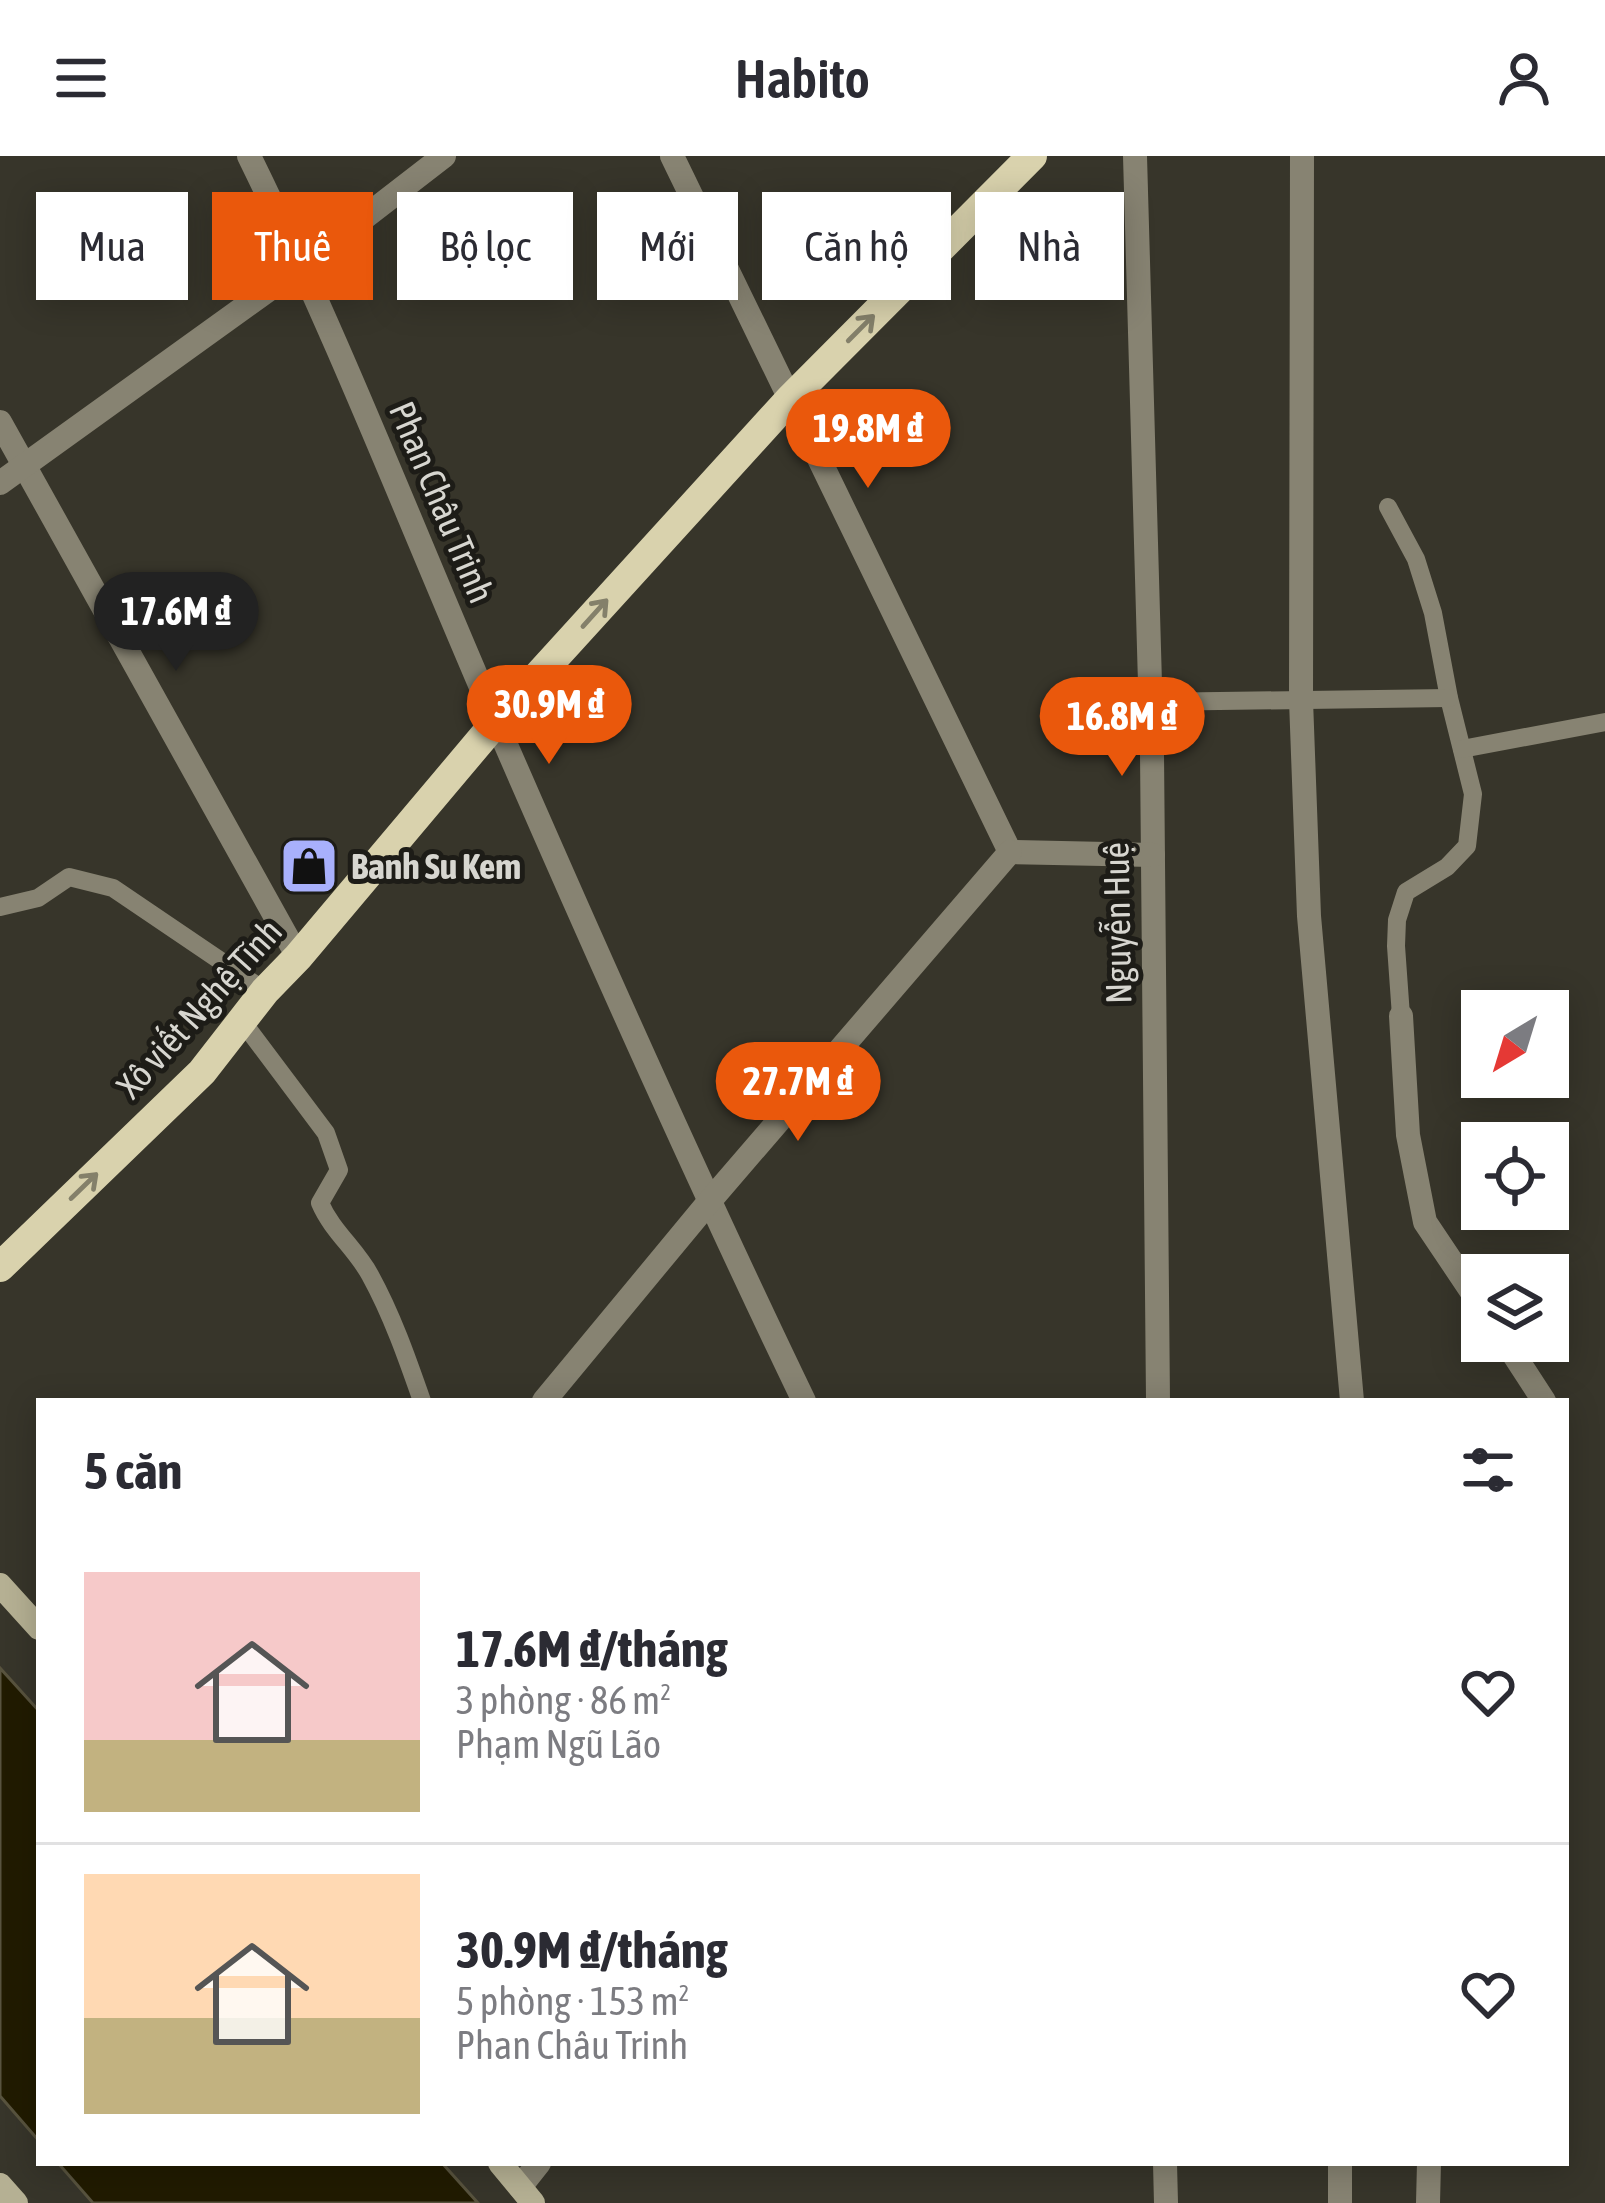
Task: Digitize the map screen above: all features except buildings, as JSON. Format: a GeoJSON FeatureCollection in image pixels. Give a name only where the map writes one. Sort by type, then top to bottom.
{"type":"FeatureCollection","features":[{"type":"Feature","properties":{"kind":"main road","name":"Xô viết Nghệ Tĩnh"},"geometry":{"type":"LineString","coordinates":[[0,1267],[202,1072],[496,722],[790,399],[1032,156]]}},
{"type":"Feature","properties":{"kind":"street","name":"Phan Châu Trinh"},"geometry":{"type":"LineString","coordinates":[[249,156],[267,192]]}},
{"type":"Feature","properties":{"kind":"street"},"geometry":{"type":"LineString","coordinates":[[373,211],[444,156]]}},
{"type":"Feature","properties":{"kind":"street"},"geometry":{"type":"LineString","coordinates":[[673,156],[1010,852]]}},
{"type":"Feature","properties":{"kind":"street","name":"Nguyễn Huệ"},"geometry":{"type":"LineString","coordinates":[[1135,156],[1153,855],[1158,1398]]}},
{"type":"Feature","properties":{"kind":"street"},"geometry":{"type":"LineString","coordinates":[[1302,156],[1301,700],[1309,916],[1352,1398]]}},
{"type":"Feature","properties":{"kind":"street"},"geometry":{"type":"LineString","coordinates":[[0,483],[254,300]]}},
{"type":"Feature","properties":{"kind":"street","name":"Phan Châu Trinh"},"geometry":{"type":"LineString","coordinates":[[318,300],[496,722],[708,1203],[802,1398]]}},
{"type":"Feature","properties":{"kind":"street"},"geometry":{"type":"LineString","coordinates":[[0,422],[298,957]]}},
{"type":"Feature","properties":{"kind":"street"},"geometry":{"type":"LineString","coordinates":[[1010,852],[1153,855]]}},
{"type":"Feature","properties":{"kind":"street"},"geometry":{"type":"LineString","coordinates":[[546,1398],[1010,852]]}},
{"type":"Feature","properties":{"kind":"street"},"geometry":{"type":"LineString","coordinates":[[1400,1016],[1408,1135],[1425,1222],[1461,1276]]}},
{"type":"Feature","properties":{"kind":"street"},"geometry":{"type":"LineString","coordinates":[[1518,1362],[1542,1398]]}},
{"type":"Feature","properties":{"kind":"street"},"geometry":{"type":"LineString","coordinates":[[0,1585],[36,1625]]}},
{"type":"Feature","properties":{"kind":"street"},"geometry":{"type":"LineString","coordinates":[[503,2166],[527,2195],[538,2166]]}},
{"type":"Feature","properties":{"kind":"street"},"geometry":{"type":"LineString","coordinates":[[1165,2166],[1166,2203]]}},
{"type":"Feature","properties":{"kind":"street"},"geometry":{"type":"LineString","coordinates":[[1340,2166],[1340,2203]]}},
{"type":"Feature","properties":{"kind":"street"},"geometry":{"type":"LineString","coordinates":[[1428,2203],[1429,2166]]}},
{"type":"Feature","properties":{"kind":"street"},"geometry":{"type":"LineString","coordinates":[[0,2185],[16,2203]]}},
{"type":"Feature","properties":{"kind":"lane"},"geometry":{"type":"LineString","coordinates":[[1388,508],[1410,545],[1433,613],[1448,698],[1473,794],[1467,846],[1447,867],[1406,892],[1396,933],[1400,1016]]}},
{"type":"Feature","properties":{"kind":"lane"},"geometry":{"type":"LineString","coordinates":[[1149,702],[1448,698]]}},
{"type":"Feature","properties":{"kind":"lane"},"geometry":{"type":"LineString","coordinates":[[1462,749],[1605,722]]}},
{"type":"Feature","properties":{"kind":"lane"},"geometry":{"type":"LineString","coordinates":[[0,908],[38,898],[70,877],[113,888],[266,991]]}},
{"type":"Feature","properties":{"kind":"lane"},"geometry":{"type":"LineString","coordinates":[[242,1021],[326,1133],[339,1170],[320,1204],[328,1222],[368,1270],[421,1398]]}},
{"type":"Feature","properties":{"kind":"shaded area"},"geometry":{"type":"Polygon","coordinates":[[[0,1668],[36,1708],[36,2138],[0,2096],[0,1668]]]}},
{"type":"Feature","properties":{"kind":"shaded area"},"geometry":{"type":"Polygon","coordinates":[[[61,2166],[445,2166],[478,2203],[93,2203],[61,2166]]]}},
{"type":"Feature","properties":{"kind":"place","name":"Banh Su Kem"},"geometry":{"type":"Point","coordinates":[309,866]}}]}
